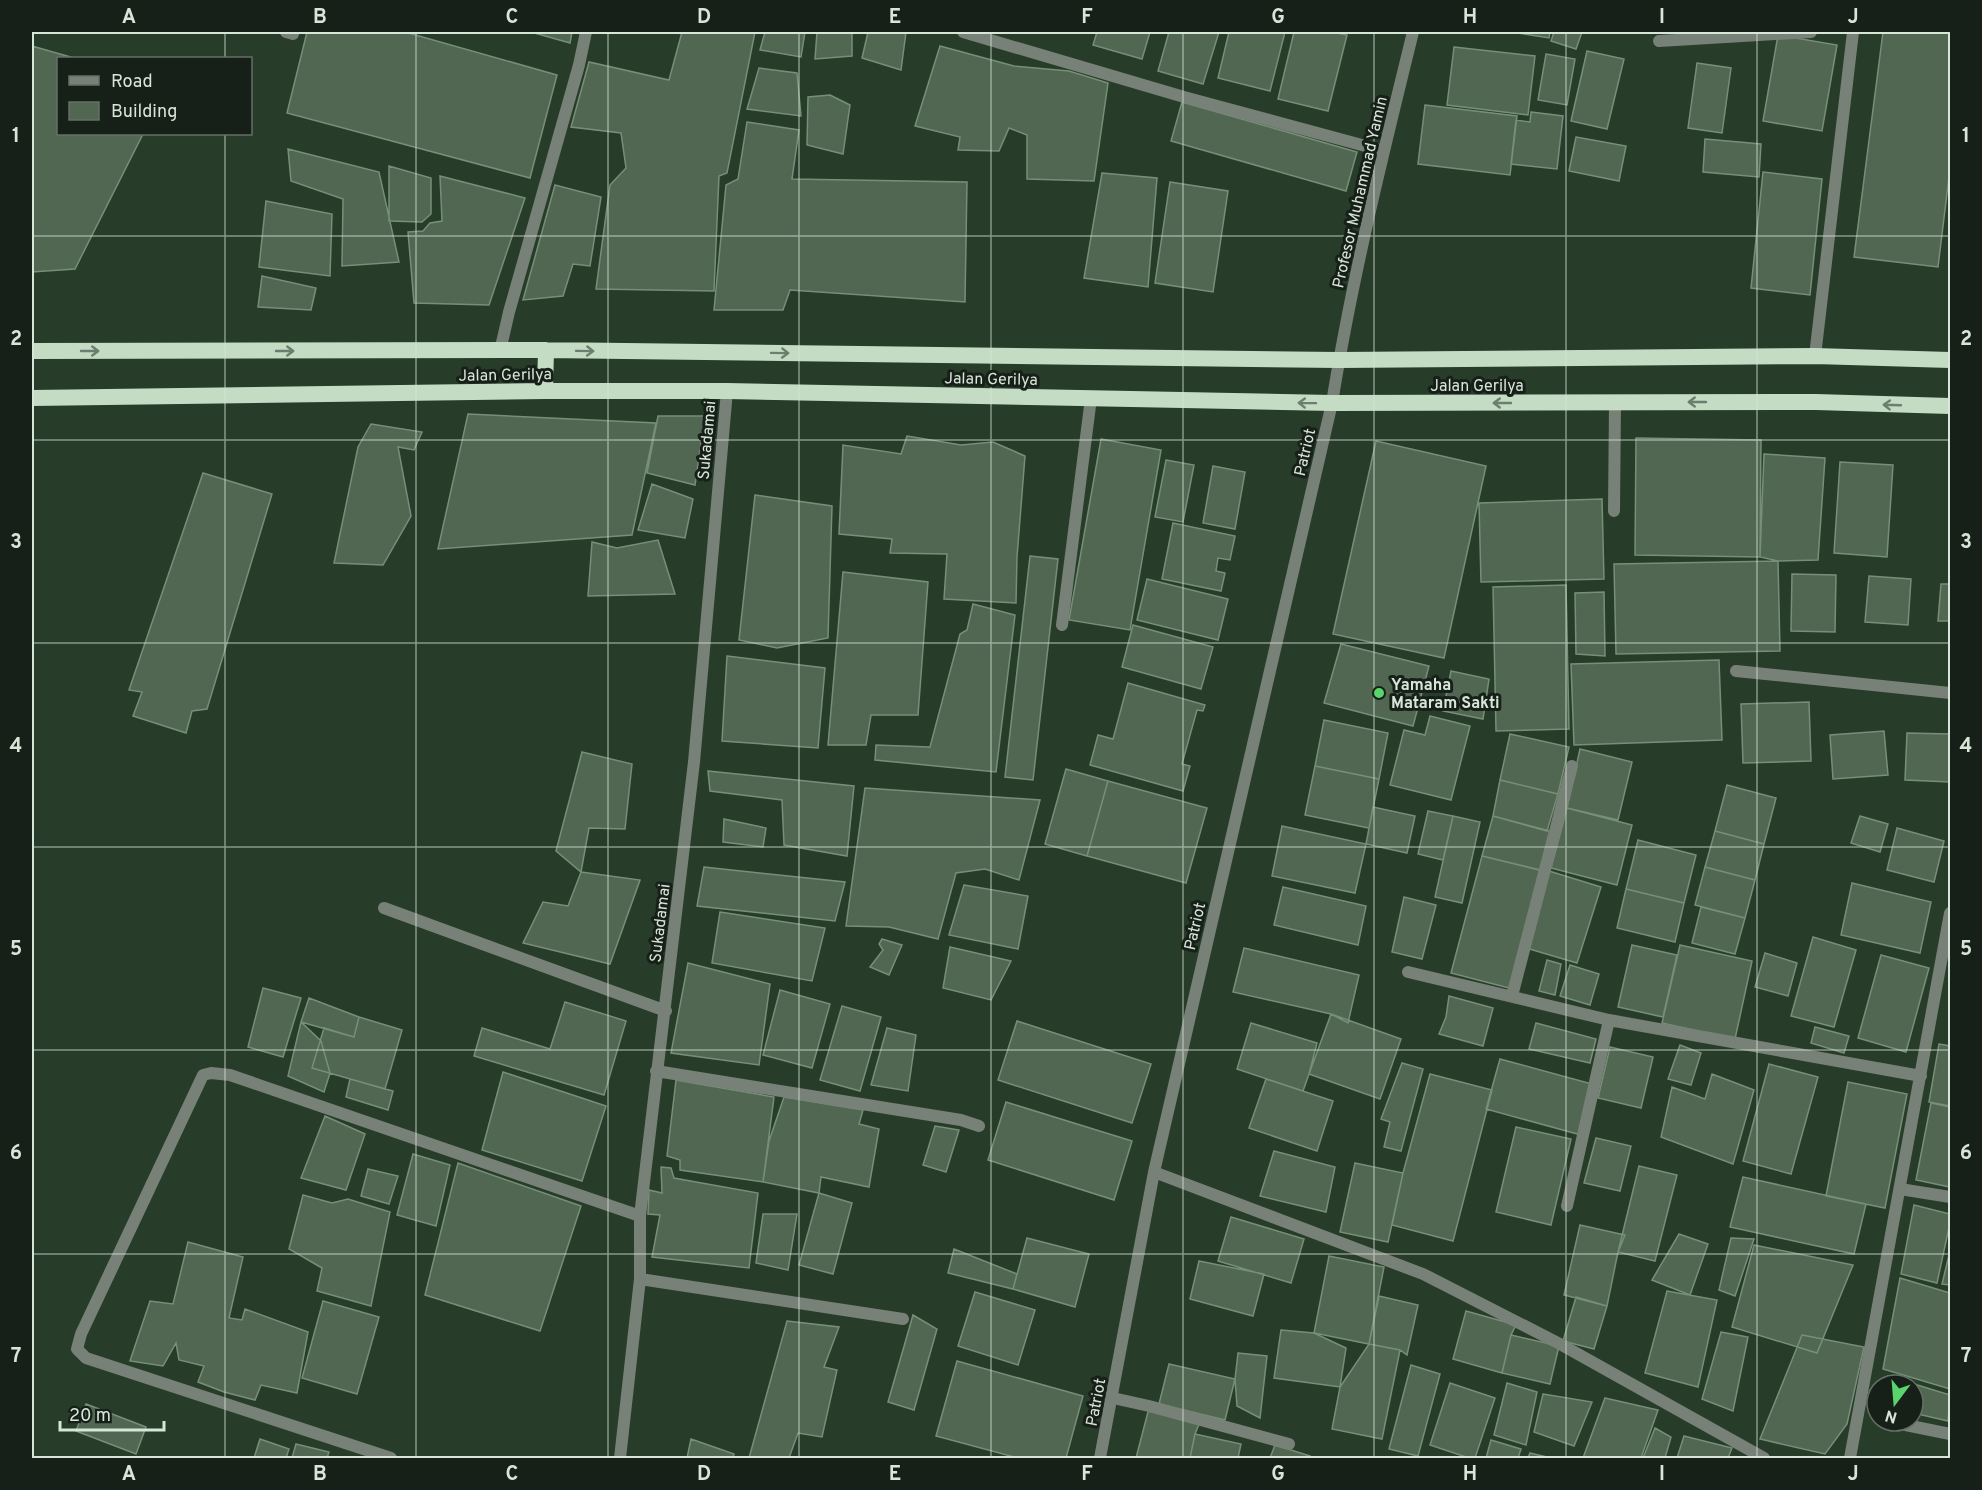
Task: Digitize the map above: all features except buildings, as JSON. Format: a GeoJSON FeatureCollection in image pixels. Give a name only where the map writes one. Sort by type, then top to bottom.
{"type":"FeatureCollection","features":[{"type":"Feature","properties":{"kind":"highway","name":"Jalan Gerilya"},"geometry":{"type":"LineString","coordinates":[[32,351],[546,350],[1339,360],[1815,356],[1950,360]]}},
{"type":"Feature","properties":{"kind":"highway"},"geometry":{"type":"LineString","coordinates":[[545,392],[546,350]]}},
{"type":"Feature","properties":{"kind":"highway","name":"Jalan Gerilya"},"geometry":{"type":"LineString","coordinates":[[32,398],[727,392],[1332,403],[1816,402],[1950,406]]}},
{"type":"Feature","properties":{"kind":"street"},"geometry":{"type":"LineString","coordinates":[[500,351],[579,65],[586,32]]}},
{"type":"Feature","properties":{"kind":"street"},"geometry":{"type":"LineString","coordinates":[[963,32],[1184,97],[1384,151]]}},
{"type":"Feature","properties":{"kind":"street","name":"Profesor Muhammad Yamin"},"geometry":{"type":"LineString","coordinates":[[1332,403],[1339,360],[1384,151],[1413,32]]}},
{"type":"Feature","properties":{"kind":"street"},"geometry":{"type":"LineString","coordinates":[[1659,40],[1812,32]]}},
{"type":"Feature","properties":{"kind":"street"},"geometry":{"type":"LineString","coordinates":[[1815,356],[1853,32]]}},
{"type":"Feature","properties":{"kind":"street","name":"Sukadamai"},"geometry":{"type":"LineString","coordinates":[[620,1458],[640,1279],[640,1216],[694,762],[727,392]]}},
{"type":"Feature","properties":{"kind":"street"},"geometry":{"type":"LineString","coordinates":[[1062,625],[1091,398]]}},
{"type":"Feature","properties":{"kind":"street","name":"Patriot"},"geometry":{"type":"LineString","coordinates":[[1101,1458],[1154,1172],[1332,403]]}},
{"type":"Feature","properties":{"kind":"street"},"geometry":{"type":"LineString","coordinates":[[1614,511],[1615,403]]}},
{"type":"Feature","properties":{"kind":"street"},"geometry":{"type":"LineString","coordinates":[[1736,671],[1950,693]]}},
{"type":"Feature","properties":{"kind":"street"},"geometry":{"type":"LineString","coordinates":[[1512,996],[1572,766]]}},
{"type":"Feature","properties":{"kind":"street"},"geometry":{"type":"LineString","coordinates":[[384,908],[666,1011]]}},
{"type":"Feature","properties":{"kind":"street"},"geometry":{"type":"LineString","coordinates":[[1850,1458],[1950,913]]}},
{"type":"Feature","properties":{"kind":"street"},"geometry":{"type":"LineString","coordinates":[[1408,972],[1609,1020],[1921,1076]]}},
{"type":"Feature","properties":{"kind":"street"},"geometry":{"type":"LineString","coordinates":[[1567,1206],[1609,1020]]}},
{"type":"Feature","properties":{"kind":"street"},"geometry":{"type":"LineString","coordinates":[[656,1071],[961,1120],[979,1126]]}},
{"type":"Feature","properties":{"kind":"street"},"geometry":{"type":"LineString","coordinates":[[391,1458],[86,1358],[77,1348],[81,1334],[203,1075],[211,1073],[230,1075],[640,1216]]}},
{"type":"Feature","properties":{"kind":"street"},"geometry":{"type":"LineString","coordinates":[[1154,1172],[1423,1274],[1560,1344],[1764,1458]]}},
{"type":"Feature","properties":{"kind":"street"},"geometry":{"type":"LineString","coordinates":[[1900,1189],[1950,1197]]}},
{"type":"Feature","properties":{"kind":"street"},"geometry":{"type":"LineString","coordinates":[[640,1279],[903,1319]]}},
{"type":"Feature","properties":{"kind":"street"},"geometry":{"type":"LineString","coordinates":[[1113,1398],[1289,1443]]}},
{"type":"Feature","properties":{"kind":"street"},"geometry":{"type":"LineString","coordinates":[[1925,1429],[1950,1434]]}},
{"type":"Feature","properties":{"kind":"place","name":"Yamaha Mataram Sakti"},"geometry":{"type":"Point","coordinates":[1379,693]}}]}
